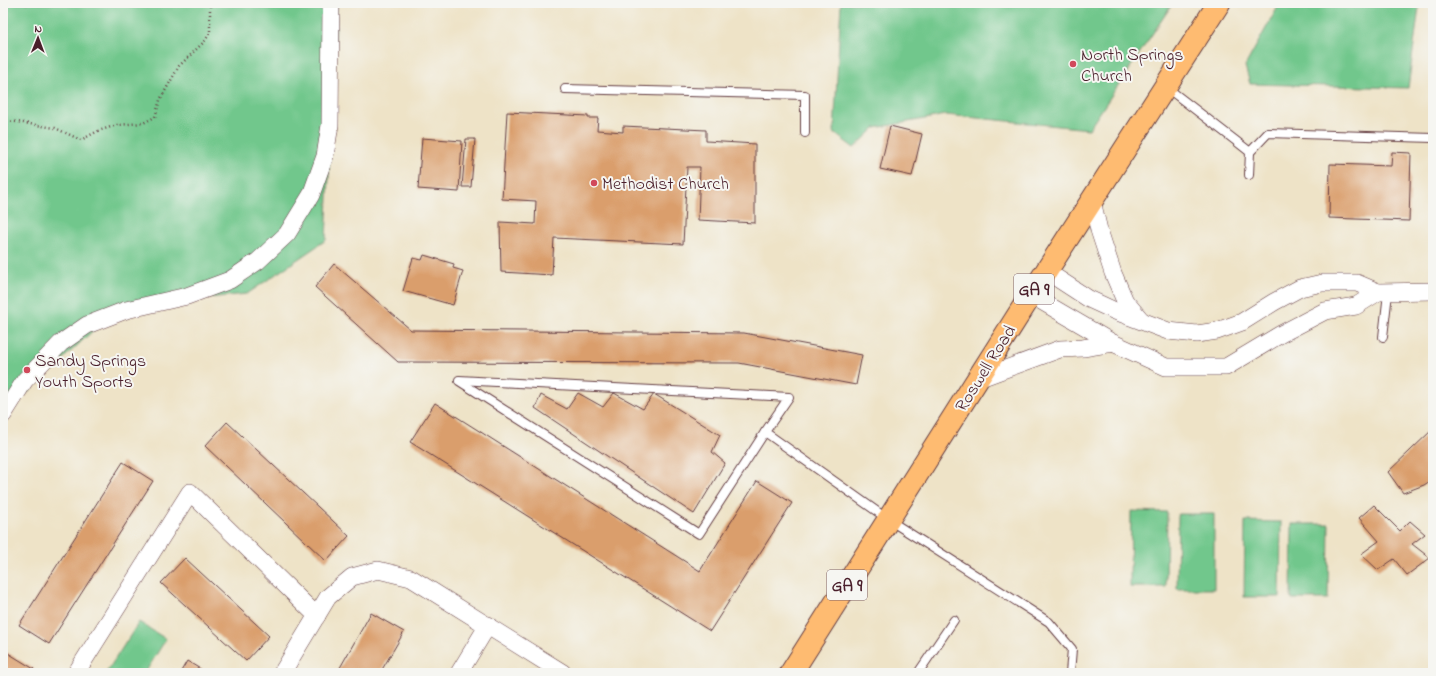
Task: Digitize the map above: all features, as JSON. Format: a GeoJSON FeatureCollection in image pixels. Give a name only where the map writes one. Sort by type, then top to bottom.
{"type":"FeatureCollection","features":[{"type":"Feature","properties":{"kind":"main road","name":"Roswell Road"},"geometry":{"type":"LineString","coordinates":[[791,673],[1030,295],[1219,3]]}},
{"type":"Feature","properties":{"kind":"street"},"geometry":{"type":"LineString","coordinates":[[3,415],[25,380],[61,343],[87,326],[126,310],[187,296],[230,280],[258,261],[287,234],[311,195],[325,156],[330,125],[331,3]]}},
{"type":"Feature","properties":{"kind":"street"},"geometry":{"type":"LineString","coordinates":[[1092,201],[1099,230],[1119,287],[1125,301],[1141,320]]}},
{"type":"Feature","properties":{"kind":"street"},"geometry":{"type":"LineString","coordinates":[[1046,271],[1089,299],[1116,311],[1168,331],[1197,334],[1217,331],[1242,322],[1300,288],[1322,283],[1357,283],[1383,292],[1433,291]]}},
{"type":"Feature","properties":{"kind":"street"},"geometry":{"type":"LineString","coordinates":[[1030,295],[1113,343],[1166,367],[1226,367],[1281,334],[1325,311],[1356,306],[1383,292]]}},
{"type":"Feature","properties":{"kind":"street"},"geometry":{"type":"LineString","coordinates":[[978,379],[1060,349],[1083,348],[1113,343]]}},
{"type":"Feature","properties":{"kind":"street"},"geometry":{"type":"LineString","coordinates":[[76,673],[190,492],[317,616]]}},
{"type":"Feature","properties":{"kind":"street"},"geometry":{"type":"LineString","coordinates":[[282,673],[328,597],[352,577],[378,570],[411,578],[563,673]]}},
{"type":"Feature","properties":{"kind":"street"},"geometry":{"type":"LineString","coordinates":[[459,673],[488,625]]}},
{"type":"Feature","properties":{"kind":"lane"},"geometry":{"type":"LineString","coordinates":[[1166,86],[1250,152]]}},
{"type":"Feature","properties":{"kind":"lane"},"geometry":{"type":"LineString","coordinates":[[565,89],[805,95],[805,133]]}},
{"type":"Feature","properties":{"kind":"lane"},"geometry":{"type":"LineString","coordinates":[[1249,175],[1250,152],[1268,133],[1433,138]]}},
{"type":"Feature","properties":{"kind":"lane"},"geometry":{"type":"LineString","coordinates":[[1382,337],[1383,292]]}},
{"type":"Feature","properties":{"kind":"lane"},"geometry":{"type":"LineString","coordinates":[[459,380],[789,397],[766,432],[699,534],[459,380]]}},
{"type":"Feature","properties":{"kind":"lane"},"geometry":{"type":"LineString","coordinates":[[766,432],[889,520],[1049,622],[1072,648],[1070,673]]}},
{"type":"Feature","properties":{"kind":"lane"},"geometry":{"type":"LineString","coordinates":[[918,673],[954,620]]}},
{"type":"Feature","properties":{"kind":"path"},"geometry":{"type":"LineString","coordinates":[[3,121],[55,128],[81,140],[98,131],[117,125],[143,123],[155,117],[160,100],[179,66],[204,42],[210,33],[210,3]]}},
{"type":"Feature","properties":{"kind":"green space"},"geometry":{"type":"Polygon","coordinates":[[[3,3],[337,3],[326,240],[247,294],[118,307],[15,404],[3,423],[3,3]]]}},
{"type":"Feature","properties":{"kind":"green space"},"geometry":{"type":"Polygon","coordinates":[[[841,3],[1173,3],[1089,129],[946,115],[875,128],[854,148],[834,133],[841,3]]]}},
{"type":"Feature","properties":{"kind":"green space"},"geometry":{"type":"Polygon","coordinates":[[[1280,3],[1423,3],[1419,8],[1408,88],[1250,84],[1245,66],[1280,3]]]}},
{"type":"Feature","properties":{"kind":"green space"},"geometry":{"type":"Polygon","coordinates":[[[1131,511],[1167,512],[1166,587],[1130,587],[1131,511]]]}},
{"type":"Feature","properties":{"kind":"green space"},"geometry":{"type":"Polygon","coordinates":[[[1178,514],[1214,514],[1214,589],[1177,589],[1178,514]]]}},
{"type":"Feature","properties":{"kind":"green space"},"geometry":{"type":"Polygon","coordinates":[[[1245,521],[1281,522],[1280,597],[1244,597],[1245,521]]]}},
{"type":"Feature","properties":{"kind":"green space"},"geometry":{"type":"Polygon","coordinates":[[[1292,524],[1329,524],[1328,599],[1291,599],[1292,524]]]}},
{"type":"Feature","properties":{"kind":"green space"},"geometry":{"type":"Polygon","coordinates":[[[139,622],[166,639],[145,673],[106,673],[139,622]]]}},
{"type":"Feature","properties":{"kind":"building","name":"Methodist Church"},"geometry":{"type":"Polygon","coordinates":[[[507,112],[588,116],[588,118],[598,118],[597,130],[623,132],[623,126],[706,130],[706,141],[755,144],[755,223],[698,220],[700,167],[687,167],[683,244],[554,238],[552,275],[501,272],[500,222],[535,224],[536,201],[502,199],[507,112]]]}},
{"type":"Feature","properties":{"kind":"building"},"geometry":{"type":"Polygon","coordinates":[[[890,126],[922,134],[912,176],[880,169],[890,126]]]}},
{"type":"Feature","properties":{"kind":"building"},"geometry":{"type":"Polygon","coordinates":[[[422,138],[462,141],[459,192],[418,189],[422,138]]]}},
{"type":"Feature","properties":{"kind":"building"},"geometry":{"type":"Polygon","coordinates":[[[466,139],[475,139],[471,187],[462,187],[466,139]]]}},
{"type":"Feature","properties":{"kind":"building"},"geometry":{"type":"Polygon","coordinates":[[[1392,152],[1411,153],[1409,221],[1329,218],[1330,164],[1391,166],[1392,152]]]}},
{"type":"Feature","properties":{"kind":"building"},"geometry":{"type":"Polygon","coordinates":[[[424,255],[454,264],[453,268],[463,271],[453,305],[403,291],[413,258],[422,260],[424,255]]]}},
{"type":"Feature","properties":{"kind":"building"},"geometry":{"type":"Polygon","coordinates":[[[334,264],[411,330],[744,333],[862,355],[856,385],[739,363],[398,362],[315,287],[334,264]]]}},
{"type":"Feature","properties":{"kind":"building"},"geometry":{"type":"Polygon","coordinates":[[[578,393],[603,407],[614,393],[643,409],[654,394],[720,435],[712,452],[725,463],[694,514],[535,408],[541,395],[567,409],[578,393]]]}},
{"type":"Feature","properties":{"kind":"building"},"geometry":{"type":"Polygon","coordinates":[[[435,403],[700,571],[757,481],[792,503],[710,631],[410,442],[435,403]]]}},
{"type":"Feature","properties":{"kind":"building"},"geometry":{"type":"Polygon","coordinates":[[[227,422],[349,536],[326,561],[205,446],[227,422]]]}},
{"type":"Feature","properties":{"kind":"building"},"geometry":{"type":"Polygon","coordinates":[[[1433,429],[1433,479],[1424,485],[1403,493],[1388,472],[1433,429]]]}},
{"type":"Feature","properties":{"kind":"building"},"geometry":{"type":"Polygon","coordinates":[[[123,462],[153,481],[49,644],[19,625],[123,462]]]}},
{"type":"Feature","properties":{"kind":"building"},"geometry":{"type":"Polygon","coordinates":[[[1374,505],[1400,531],[1410,521],[1425,534],[1412,544],[1430,558],[1407,575],[1394,559],[1378,570],[1361,554],[1379,541],[1359,518],[1374,505]]]}},
{"type":"Feature","properties":{"kind":"building"},"geometry":{"type":"Polygon","coordinates":[[[185,558],[269,636],[246,661],[161,583],[185,558]]]}},
{"type":"Feature","properties":{"kind":"building"},"geometry":{"type":"Polygon","coordinates":[[[371,613],[404,632],[380,673],[337,673],[371,613]]]}},
{"type":"Feature","properties":{"kind":"building"},"geometry":{"type":"Polygon","coordinates":[[[3,650],[34,669],[32,673],[3,673],[3,650]]]}},
{"type":"Feature","properties":{"kind":"building"},"geometry":{"type":"Polygon","coordinates":[[[187,661],[207,673],[180,673],[187,661]]]}},
{"type":"Feature","properties":{"kind":"place","name":"North Springs Church"},"geometry":{"type":"Point","coordinates":[1073,64]}},
{"type":"Feature","properties":{"kind":"place","name":"Methodist Church"},"geometry":{"type":"Point","coordinates":[594,183]}},
{"type":"Feature","properties":{"kind":"place","name":"Sandy Springs Youth Sports"},"geometry":{"type":"Point","coordinates":[27,370]}}]}
